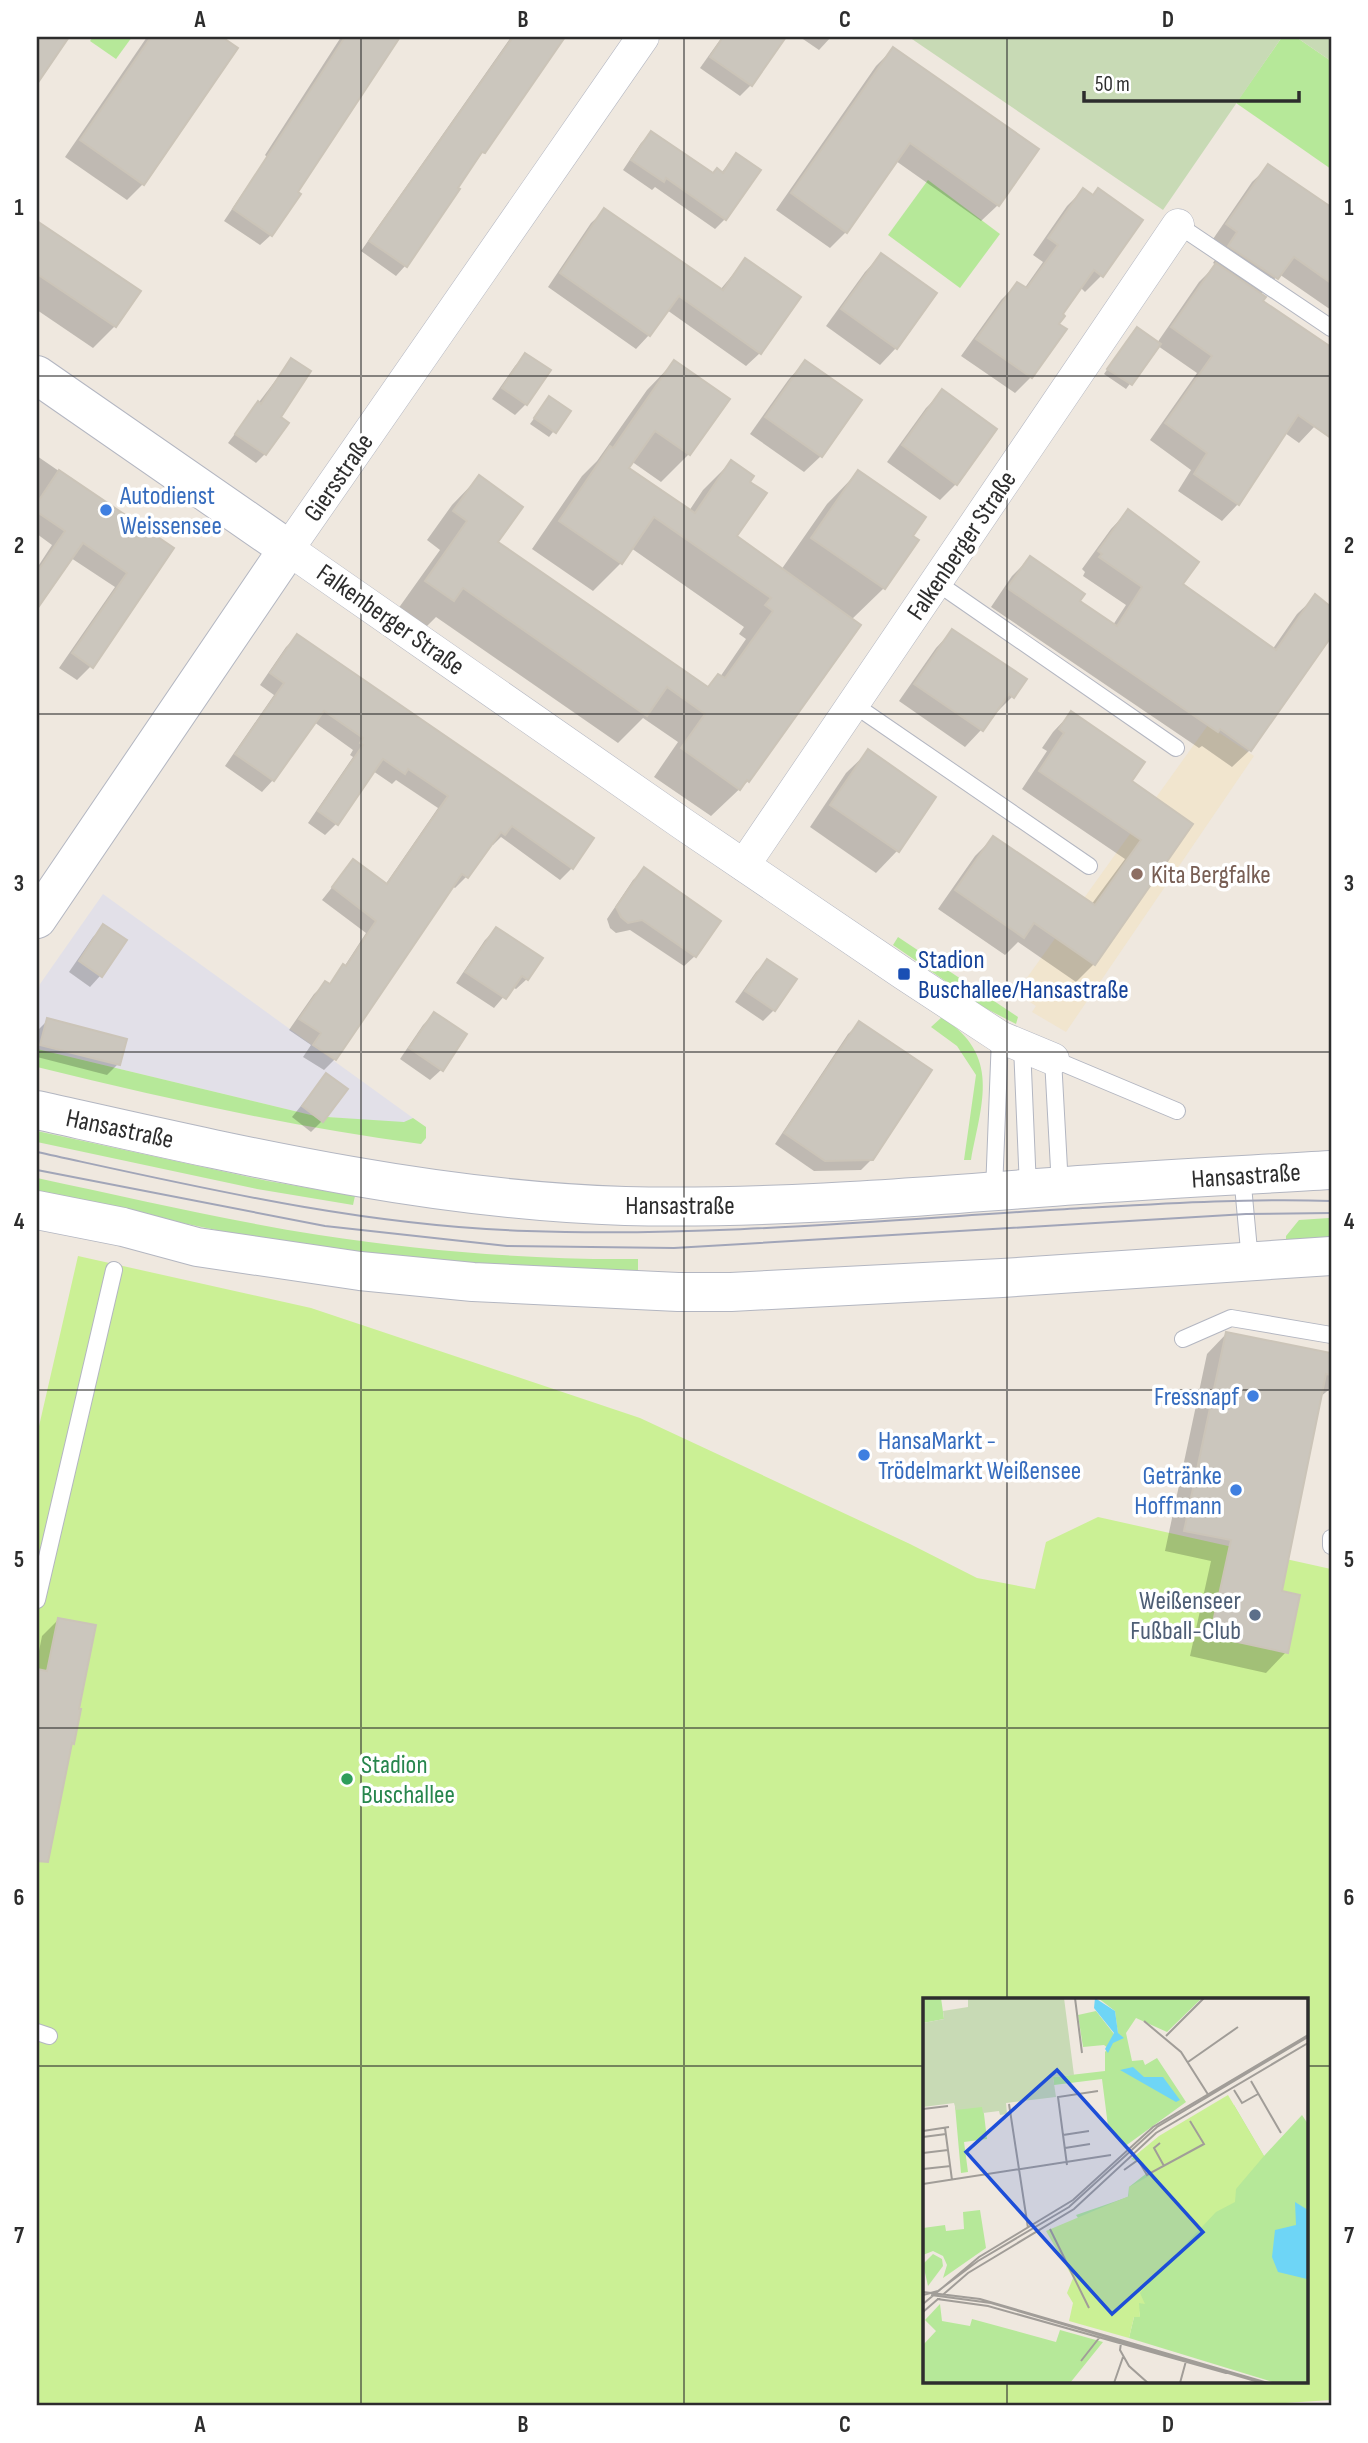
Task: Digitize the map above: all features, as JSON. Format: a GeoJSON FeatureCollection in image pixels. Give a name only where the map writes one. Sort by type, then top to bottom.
{"type":"FeatureCollection","features":[{"type":"Feature","properties":{"kind":"main road","name":"Falkenberger Straße"},"geometry":{"type":"LineString","coordinates":[[37,375],[288,549]]}},
{"type":"Feature","properties":{"kind":"main road","name":"Giersstraße"},"geometry":{"type":"LineString","coordinates":[[37,919],[288,549]]}},
{"type":"Feature","properties":{"kind":"main road","name":"Hansastraße"},"geometry":{"type":"LineString","coordinates":[[37,1110],[252,1157],[417,1186],[528,1199],[623,1206],[751,1205],[915,1198],[1331,1170]]}},
{"type":"Feature","properties":{"kind":"main road"},"geometry":{"type":"LineString","coordinates":[[37,1210],[123,1227],[197,1247],[360,1272],[562,1288],[731,1292],[1002,1278],[1331,1256]]}},
{"type":"Feature","properties":{"kind":"street","name":"Giersstraße"},"geometry":{"type":"LineString","coordinates":[[288,549],[643,37]]}},
{"type":"Feature","properties":{"kind":"street","name":"Falkenberger Straße"},"geometry":{"type":"LineString","coordinates":[[744,865],[1178,225]]}},
{"type":"Feature","properties":{"kind":"street","name":"Falkenberger Straße"},"geometry":{"type":"LineString","coordinates":[[288,549],[744,865],[1011,1042],[1054,1059]]}},
{"type":"Feature","properties":{"kind":"lane"},"geometry":{"type":"LineString","coordinates":[[1178,225],[1331,328]]}},
{"type":"Feature","properties":{"kind":"lane"},"geometry":{"type":"LineString","coordinates":[[936,582],[1176,748]]}},
{"type":"Feature","properties":{"kind":"lane"},"geometry":{"type":"LineString","coordinates":[[853,704],[1089,866]]}},
{"type":"Feature","properties":{"kind":"lane"},"geometry":{"type":"LineString","coordinates":[[1011,1042],[1027,1189]]}},
{"type":"Feature","properties":{"kind":"lane"},"geometry":{"type":"LineString","coordinates":[[1011,1042],[1027,1189]]}},
{"type":"Feature","properties":{"kind":"lane"},"geometry":{"type":"LineString","coordinates":[[1027,1189],[1054,1059],[1177,1111]]}},
{"type":"Feature","properties":{"kind":"lane"},"geometry":{"type":"LineString","coordinates":[[1242,1175],[1250,1261]]}},
{"type":"Feature","properties":{"kind":"lane"},"geometry":{"type":"LineString","coordinates":[[37,1600],[114,1270]]}},
{"type":"Feature","properties":{"kind":"lane"},"geometry":{"type":"LineString","coordinates":[[1183,1339],[1231,1318],[1331,1335]]}},
{"type":"Feature","properties":{"kind":"lane"},"geometry":{"type":"LineString","coordinates":[[1331,1538],[1331,1546]]}},
{"type":"Feature","properties":{"kind":"shaded area","name":"Kita Bergfalke"},"geometry":{"type":"Polygon","coordinates":[[[1208,725],[1254,756],[1066,1032],[1032,1012],[1036,1006],[1016,993],[1208,725]]]}},
{"type":"Feature","properties":{"kind":"shaded area"},"geometry":{"type":"Polygon","coordinates":[[[103,894],[413,1118],[405,1123],[327,1117],[323,1122],[315,1116],[37,1049],[37,998],[40,984],[103,894]]]}},
{"type":"Feature","properties":{"kind":"green space"},"geometry":{"type":"Polygon","coordinates":[[[93,37],[132,37],[116,59],[90,41],[93,37]]]}},
{"type":"Feature","properties":{"kind":"green space"},"geometry":{"type":"Polygon","coordinates":[[[909,37],[1282,37],[1163,210],[909,37]]]}},
{"type":"Feature","properties":{"kind":"green space"},"geometry":{"type":"Polygon","coordinates":[[[1282,37],[1296,37],[1331,61],[1331,169],[1236,103],[1282,37]]]}},
{"type":"Feature","properties":{"kind":"green space"},"geometry":{"type":"Polygon","coordinates":[[[1296,37],[1331,37],[1331,61],[1296,37]]]}},
{"type":"Feature","properties":{"kind":"green space"},"geometry":{"type":"Polygon","coordinates":[[[928,180],[1000,234],[960,288],[888,235],[928,180]]]}},
{"type":"Feature","properties":{"kind":"green space"},"geometry":{"type":"Polygon","coordinates":[[[898,937],[1018,1017],[1016,1024],[983,1007],[893,945],[898,937]]]}},
{"type":"Feature","properties":{"kind":"green space"},"geometry":{"type":"Polygon","coordinates":[[[942,1017],[961,1032],[973,1048],[980,1064],[982,1099],[971,1160],[964,1160],[976,1075],[957,1046],[931,1027],[942,1017]]]}},
{"type":"Feature","properties":{"kind":"green space"},"geometry":{"type":"Polygon","coordinates":[[[37,1049],[315,1116],[323,1122],[327,1117],[404,1122],[413,1118],[426,1127],[426,1138],[421,1144],[324,1129],[132,1090],[37,1067],[37,1049]]]}},
{"type":"Feature","properties":{"kind":"green space"},"geometry":{"type":"Polygon","coordinates":[[[37,1131],[268,1181],[355,1196],[353,1205],[257,1189],[37,1142],[37,1131]]]}},
{"type":"Feature","properties":{"kind":"green space"},"geometry":{"type":"Polygon","coordinates":[[[37,1178],[248,1223],[359,1241],[518,1256],[638,1259],[638,1275],[384,1257],[221,1231],[37,1193],[37,1178]]]}},
{"type":"Feature","properties":{"kind":"green space"},"geometry":{"type":"Polygon","coordinates":[[[1329,1218],[1330,1240],[1286,1241],[1286,1236],[1299,1220],[1329,1218]]]}},
{"type":"Feature","properties":{"kind":"green space"},"geometry":{"type":"Polygon","coordinates":[[[78,1256],[311,1308],[640,1418],[977,1578],[1035,1589],[1046,1542],[1098,1517],[1331,1569],[1331,2400],[1237,2406],[37,2406],[37,1435],[78,1256]]]}},
{"type":"Feature","properties":{"kind":"building"},"geometry":{"type":"Polygon","coordinates":[[[37,37],[69,37],[37,84],[37,37]]]}},
{"type":"Feature","properties":{"kind":"building"},"geometry":{"type":"Polygon","coordinates":[[[151,37],[222,37],[238,48],[144,185],[80,140],[151,37]]]}},
{"type":"Feature","properties":{"kind":"building"},"geometry":{"type":"Polygon","coordinates":[[[345,37],[400,37],[272,236],[233,209],[345,37]]]}},
{"type":"Feature","properties":{"kind":"building"},"geometry":{"type":"Polygon","coordinates":[[[513,37],[565,37],[485,153],[482,152],[407,267],[369,241],[513,37]]]}},
{"type":"Feature","properties":{"kind":"building"},"geometry":{"type":"Polygon","coordinates":[[[723,37],[786,37],[752,86],[710,57],[723,37]]]}},
{"type":"Feature","properties":{"kind":"building"},"geometry":{"type":"Polygon","coordinates":[[[893,47],[1039,149],[999,206],[910,143],[847,233],[791,193],[893,47]]]}},
{"type":"Feature","properties":{"kind":"building"},"geometry":{"type":"Polygon","coordinates":[[[651,131],[713,173],[717,168],[723,173],[736,153],[761,170],[726,220],[666,178],[664,182],[631,160],[651,131]]]}},
{"type":"Feature","properties":{"kind":"building"},"geometry":{"type":"Polygon","coordinates":[[[1268,164],[1331,207],[1331,283],[1294,257],[1278,279],[1228,246],[1237,232],[1226,224],[1268,164]]]}},
{"type":"Feature","properties":{"kind":"building"},"geometry":{"type":"Polygon","coordinates":[[[1083,188],[1093,195],[1098,188],[1143,220],[1103,277],[1094,270],[1063,314],[1065,316],[1059,324],[1067,329],[1032,378],[976,339],[1017,282],[1027,288],[1058,245],[1048,238],[1083,188]]]}},
{"type":"Feature","properties":{"kind":"building"},"geometry":{"type":"Polygon","coordinates":[[[604,208],[723,290],[745,258],[801,297],[761,354],[679,296],[650,336],[560,273],[604,208]]]}},
{"type":"Feature","properties":{"kind":"building"},"geometry":{"type":"Polygon","coordinates":[[[37,221],[141,291],[116,327],[37,274],[37,221]]]}},
{"type":"Feature","properties":{"kind":"building"},"geometry":{"type":"Polygon","coordinates":[[[881,253],[937,293],[897,349],[841,309],[881,253]]]}},
{"type":"Feature","properties":{"kind":"building"},"geometry":{"type":"Polygon","coordinates":[[[1216,263],[1266,297],[1263,301],[1331,347],[1331,438],[1298,415],[1239,505],[1194,474],[1207,453],[1165,423],[1212,356],[1171,327],[1216,263]]]}},
{"type":"Feature","properties":{"kind":"building"},"geometry":{"type":"Polygon","coordinates":[[[1137,327],[1161,344],[1132,385],[1107,369],[1137,327]]]}},
{"type":"Feature","properties":{"kind":"building"},"geometry":{"type":"Polygon","coordinates":[[[525,353],[551,370],[527,405],[502,388],[525,353]]]}},
{"type":"Feature","properties":{"kind":"building"},"geometry":{"type":"Polygon","coordinates":[[[291,358],[311,371],[281,417],[289,423],[266,455],[235,434],[258,401],[261,404],[291,358]]]}},
{"type":"Feature","properties":{"kind":"building"},"geometry":{"type":"Polygon","coordinates":[[[674,360],[730,399],[690,455],[655,431],[629,468],[695,513],[731,460],[754,476],[750,482],[767,493],[737,536],[861,625],[749,782],[747,780],[740,790],[681,748],[705,714],[667,687],[647,716],[463,588],[454,601],[425,581],[467,521],[453,511],[479,475],[523,507],[498,542],[708,687],[718,674],[725,678],[773,611],[765,605],[771,598],[654,517],[622,564],[559,521],[674,360]]]}},
{"type":"Feature","properties":{"kind":"building"},"geometry":{"type":"Polygon","coordinates":[[[805,360],[862,400],[822,457],[765,417],[805,360]]]}},
{"type":"Feature","properties":{"kind":"building"},"geometry":{"type":"Polygon","coordinates":[[[942,389],[997,429],[957,485],[902,445],[942,389]]]}},
{"type":"Feature","properties":{"kind":"building"},"geometry":{"type":"Polygon","coordinates":[[[549,396],[571,411],[556,433],[534,418],[549,396]]]}},
{"type":"Feature","properties":{"kind":"building"},"geometry":{"type":"Polygon","coordinates":[[[59,470],[174,548],[93,668],[72,653],[127,573],[83,543],[37,609],[37,572],[65,531],[37,512],[37,503],[59,470]]]}},
{"type":"Feature","properties":{"kind":"building"},"geometry":{"type":"Polygon","coordinates":[[[858,470],[926,517],[913,536],[919,540],[885,589],[811,538],[858,470]]]}},
{"type":"Feature","properties":{"kind":"building"},"geometry":{"type":"Polygon","coordinates":[[[1128,509],[1199,562],[1183,584],[1276,650],[1315,594],[1331,607],[1331,637],[1251,751],[1220,729],[1218,732],[1007,588],[1030,556],[1085,594],[1080,601],[1117,626],[1142,587],[1099,557],[1102,554],[1098,551],[1128,509]]]}},
{"type":"Feature","properties":{"kind":"building"},"geometry":{"type":"Polygon","coordinates":[[[952,629],[1027,679],[1014,698],[1009,694],[983,731],[914,684],[952,629]]]}},
{"type":"Feature","properties":{"kind":"building"},"geometry":{"type":"Polygon","coordinates":[[[297,634],[594,838],[573,869],[512,826],[505,835],[501,832],[468,878],[462,874],[336,1060],[313,1045],[321,1033],[299,1019],[325,981],[330,984],[343,964],[346,966],[376,921],[332,887],[353,859],[387,884],[448,796],[408,769],[405,774],[383,759],[338,825],[318,811],[363,745],[360,743],[363,738],[324,711],[274,781],[235,754],[284,683],[270,673],[297,634]]]}},
{"type":"Feature","properties":{"kind":"building"},"geometry":{"type":"Polygon","coordinates":[[[1071,711],[1145,762],[1132,781],[1193,824],[1095,965],[1034,923],[1024,938],[955,890],[993,836],[1095,905],[1141,840],[1039,771],[1064,733],[1059,729],[1071,711]]]}},
{"type":"Feature","properties":{"kind":"building"},"geometry":{"type":"Polygon","coordinates":[[[868,749],[936,797],[899,852],[830,805],[868,749]]]}},
{"type":"Feature","properties":{"kind":"building"},"geometry":{"type":"Polygon","coordinates":[[[644,867],[721,921],[696,957],[642,920],[628,923],[621,917],[616,907],[644,867]]]}},
{"type":"Feature","properties":{"kind":"building"},"geometry":{"type":"Polygon","coordinates":[[[103,924],[127,940],[102,977],[79,961],[103,924]]]}},
{"type":"Feature","properties":{"kind":"building"},"geometry":{"type":"Polygon","coordinates":[[[496,927],[543,958],[528,980],[522,976],[506,999],[465,972],[496,927]]]}},
{"type":"Feature","properties":{"kind":"building"},"geometry":{"type":"Polygon","coordinates":[[[767,959],[797,979],[775,1011],[745,991],[767,959]]]}},
{"type":"Feature","properties":{"kind":"building"},"geometry":{"type":"Polygon","coordinates":[[[434,1012],[467,1034],[443,1071],[409,1048],[434,1012]]]}},
{"type":"Feature","properties":{"kind":"building"},"geometry":{"type":"Polygon","coordinates":[[[47,1018],[127,1039],[120,1065],[40,1045],[47,1018]]]}},
{"type":"Feature","properties":{"kind":"building"},"geometry":{"type":"Polygon","coordinates":[[[859,1021],[932,1070],[873,1160],[825,1161],[784,1133],[859,1021]]]}},
{"type":"Feature","properties":{"kind":"building"},"geometry":{"type":"Polygon","coordinates":[[[326,1073],[348,1089],[323,1122],[302,1106],[326,1073]]]}},
{"type":"Feature","properties":{"kind":"building"},"geometry":{"type":"Polygon","coordinates":[[[1226,1332],[1331,1353],[1331,1375],[1326,1374],[1282,1591],[1300,1595],[1288,1653],[1210,1636],[1231,1540],[1184,1531],[1226,1332]]]}},
{"type":"Feature","properties":{"kind":"building"},"geometry":{"type":"Polygon","coordinates":[[[58,1618],[96,1625],[48,1862],[37,1861],[37,1669],[47,1671],[58,1618]]]}},
{"type":"Feature","properties":{"kind":"tram line"},"geometry":{"type":"LineString","coordinates":[[37,1152],[219,1191],[341,1213],[465,1228],[527,1231],[724,1230],[1155,1204],[1261,1200],[1331,1201]]}},
{"type":"Feature","properties":{"kind":"tram line"},"geometry":{"type":"LineString","coordinates":[[37,1170],[325,1226],[507,1246],[674,1248],[1246,1214],[1331,1213]]}},
{"type":"Feature","properties":{"kind":"place","name":"Autodienst Weissensee"},"geometry":{"type":"Point","coordinates":[106,510]}},
{"type":"Feature","properties":{"kind":"place","name":"Kita Bergfalke"},"geometry":{"type":"Point","coordinates":[1137,874]}},
{"type":"Feature","properties":{"kind":"place","name":"Stadion Buschallee/Hansastraße"},"geometry":{"type":"Point","coordinates":[904,974]}},
{"type":"Feature","properties":{"kind":"place","name":"Fressnapf"},"geometry":{"type":"Point","coordinates":[1253,1396]}},
{"type":"Feature","properties":{"kind":"place","name":"HansaMarkt - Trödelmarkt Weißensee"},"geometry":{"type":"Point","coordinates":[864,1455]}},
{"type":"Feature","properties":{"kind":"place","name":"Getränke Hoffmann"},"geometry":{"type":"Point","coordinates":[1236,1490]}},
{"type":"Feature","properties":{"kind":"place","name":"Weißenseer Fußball-Club"},"geometry":{"type":"Point","coordinates":[1255,1615]}},
{"type":"Feature","properties":{"kind":"place","name":"Stadion Buschallee"},"geometry":{"type":"Point","coordinates":[347,1779]}}]}
